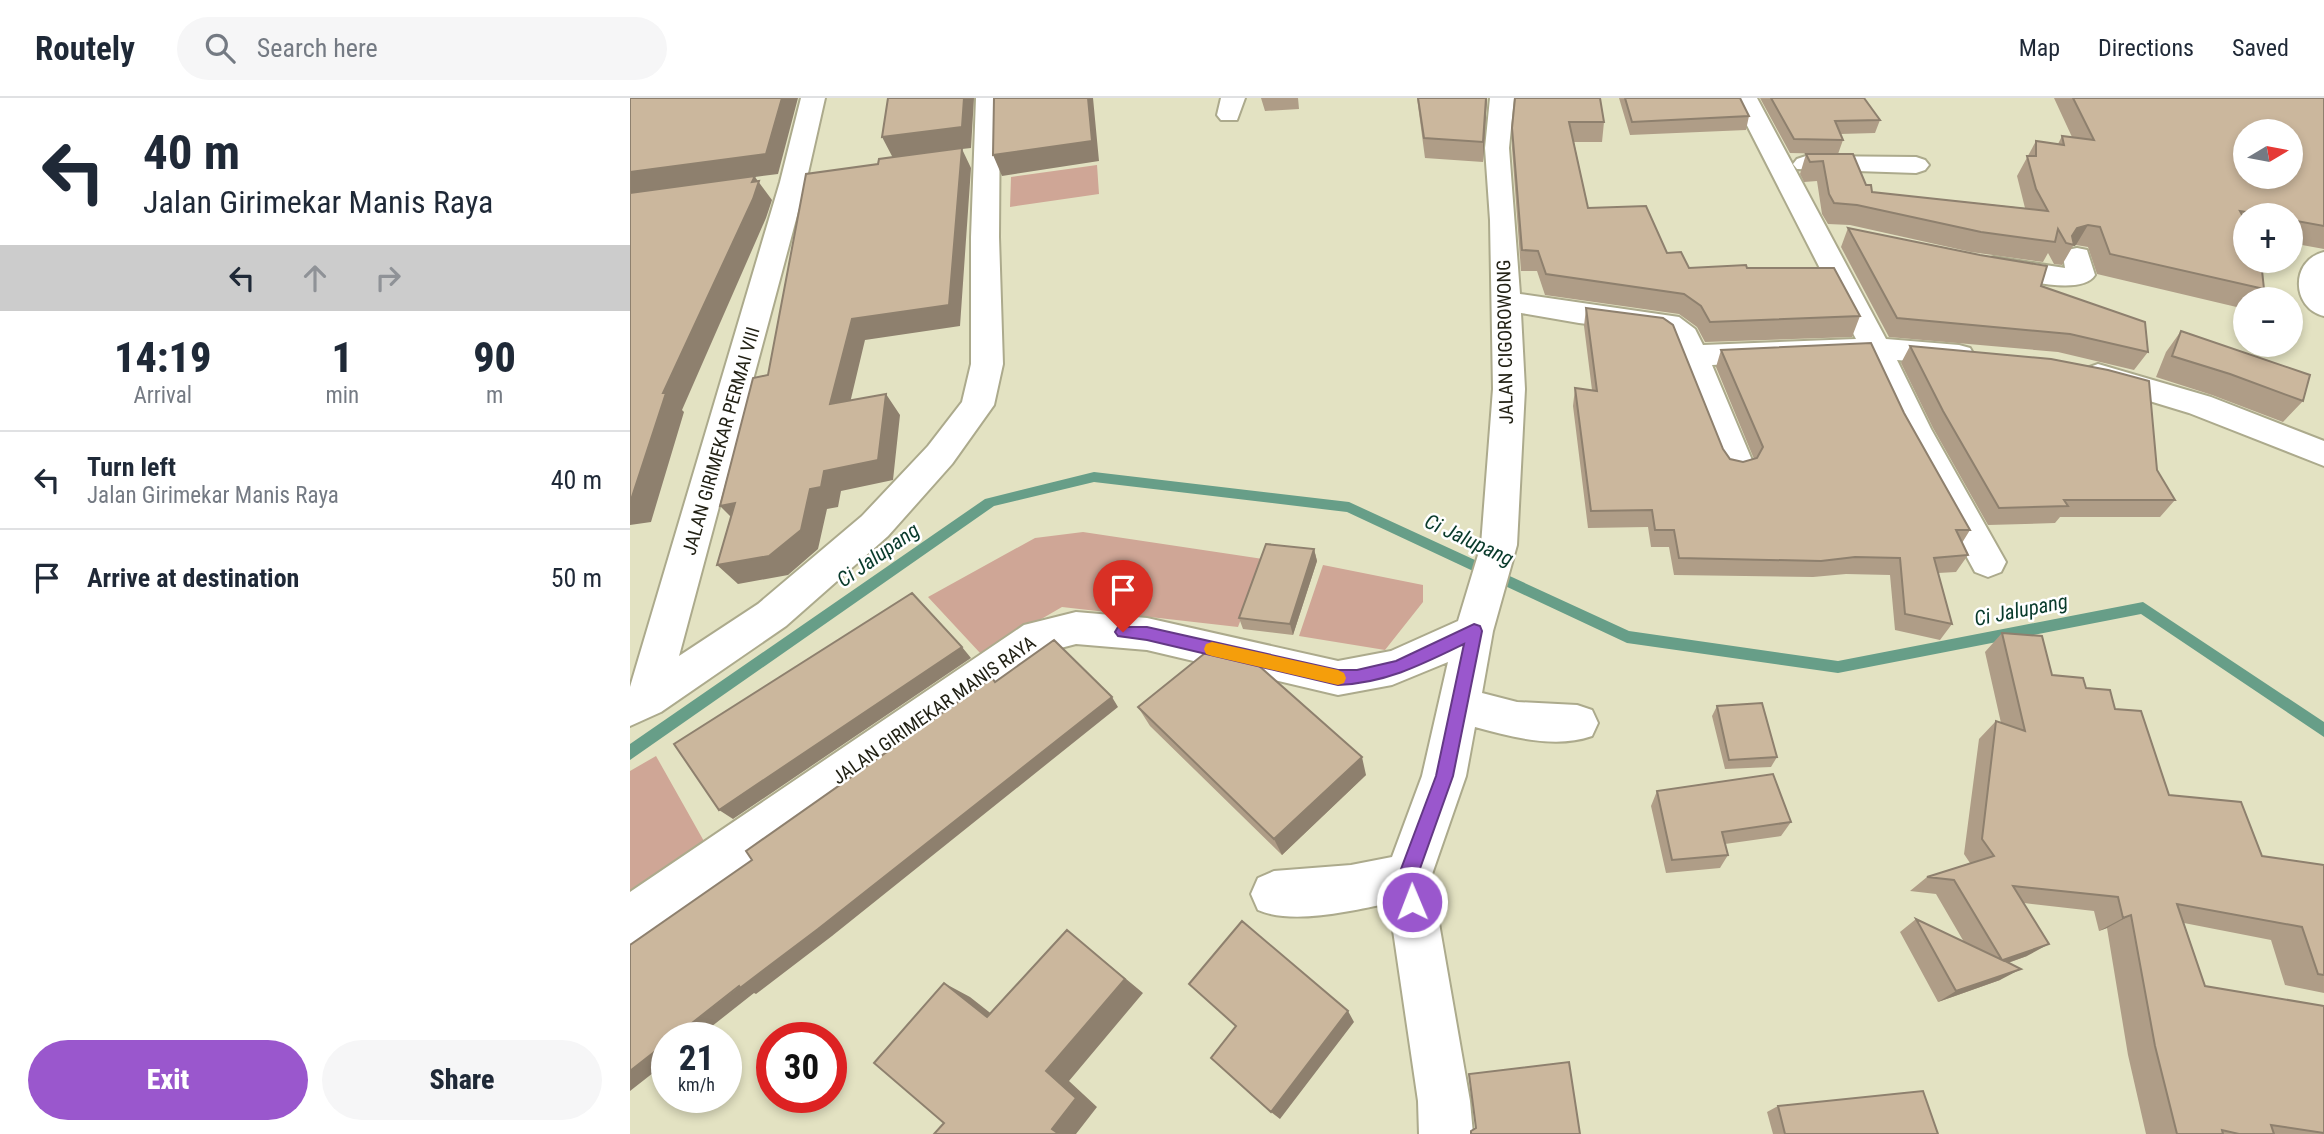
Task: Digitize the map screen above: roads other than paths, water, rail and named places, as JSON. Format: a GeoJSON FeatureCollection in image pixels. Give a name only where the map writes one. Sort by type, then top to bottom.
{"type":"FeatureCollection","features":[{"type":"Feature","properties":{"kind":"street","name":"JALAN GIRIMEKAR PERMAI VIII"},"geometry":{"type":"LineString","coordinates":[[639,704],[793,182],[813,98]]}},
{"type":"Feature","properties":{"kind":"street"},"geometry":{"type":"LineString","coordinates":[[639,704],[772,615],[874,526],[940,455],[978,405],[987,364],[972,157],[988,98]]}},
{"type":"Feature","properties":{"kind":"street","name":"JALAN CIGOROWONG"},"geometry":{"type":"LineString","coordinates":[[1446,1134],[1444,1101],[1408,877],[1444,776],[1476,629],[1499,545],[1509,389],[1507,301],[1497,148],[1502,98]]}},
{"type":"Feature","properties":{"kind":"street"},"geometry":{"type":"LineString","coordinates":[[1745,98],[1791,191],[1817,233],[1876,348],[1914,429],[1988,562]]}},
{"type":"Feature","properties":{"kind":"street"},"geometry":{"type":"LineString","coordinates":[[1779,163],[1916,165]]}},
{"type":"Feature","properties":{"kind":"street"},"geometry":{"type":"LineString","coordinates":[[1817,233],[1849,236]]}},
{"type":"Feature","properties":{"kind":"street"},"geometry":{"type":"LineString","coordinates":[[1971,263],[2072,278],[2081,275],[2077,256]]}},
{"type":"Feature","properties":{"kind":"street"},"geometry":{"type":"LineString","coordinates":[[2324,260],[2318,264],[2311,290],[2317,303],[2324,307]]}},
{"type":"Feature","properties":{"kind":"street"},"geometry":{"type":"LineString","coordinates":[[1507,301],[1579,314],[1668,324],[1684,336],[1737,465]]}},
{"type":"Feature","properties":{"kind":"street"},"geometry":{"type":"LineString","coordinates":[[1693,356],[1876,348],[1987,357]]}},
{"type":"Feature","properties":{"kind":"street"},"geometry":{"type":"LineString","coordinates":[[2070,368],[2129,382],[2200,405],[2324,454]]}},
{"type":"Feature","properties":{"kind":"street","name":"JALAN GIRIMEKAR MANIS RAYA"},"geometry":{"type":"LineString","coordinates":[[630,920],[1038,636],[1076,628],[1147,634],[1338,678],[1357,677],[1398,668],[1476,629]]}},
{"type":"Feature","properties":{"kind":"street"},"geometry":{"type":"LineString","coordinates":[[1460,705],[1517,720],[1577,723]]}},
{"type":"Feature","properties":{"kind":"street"},"geometry":{"type":"LineString","coordinates":[[1274,894],[1351,888],[1408,877]]}},
{"type":"Feature","properties":{"kind":"waterway","name":"Ci Jalupang"},"geometry":{"type":"LineString","coordinates":[[630,753],[990,502],[1094,477],[1349,507],[1627,637],[1838,667],[2143,608],[2324,730]]}}]}
